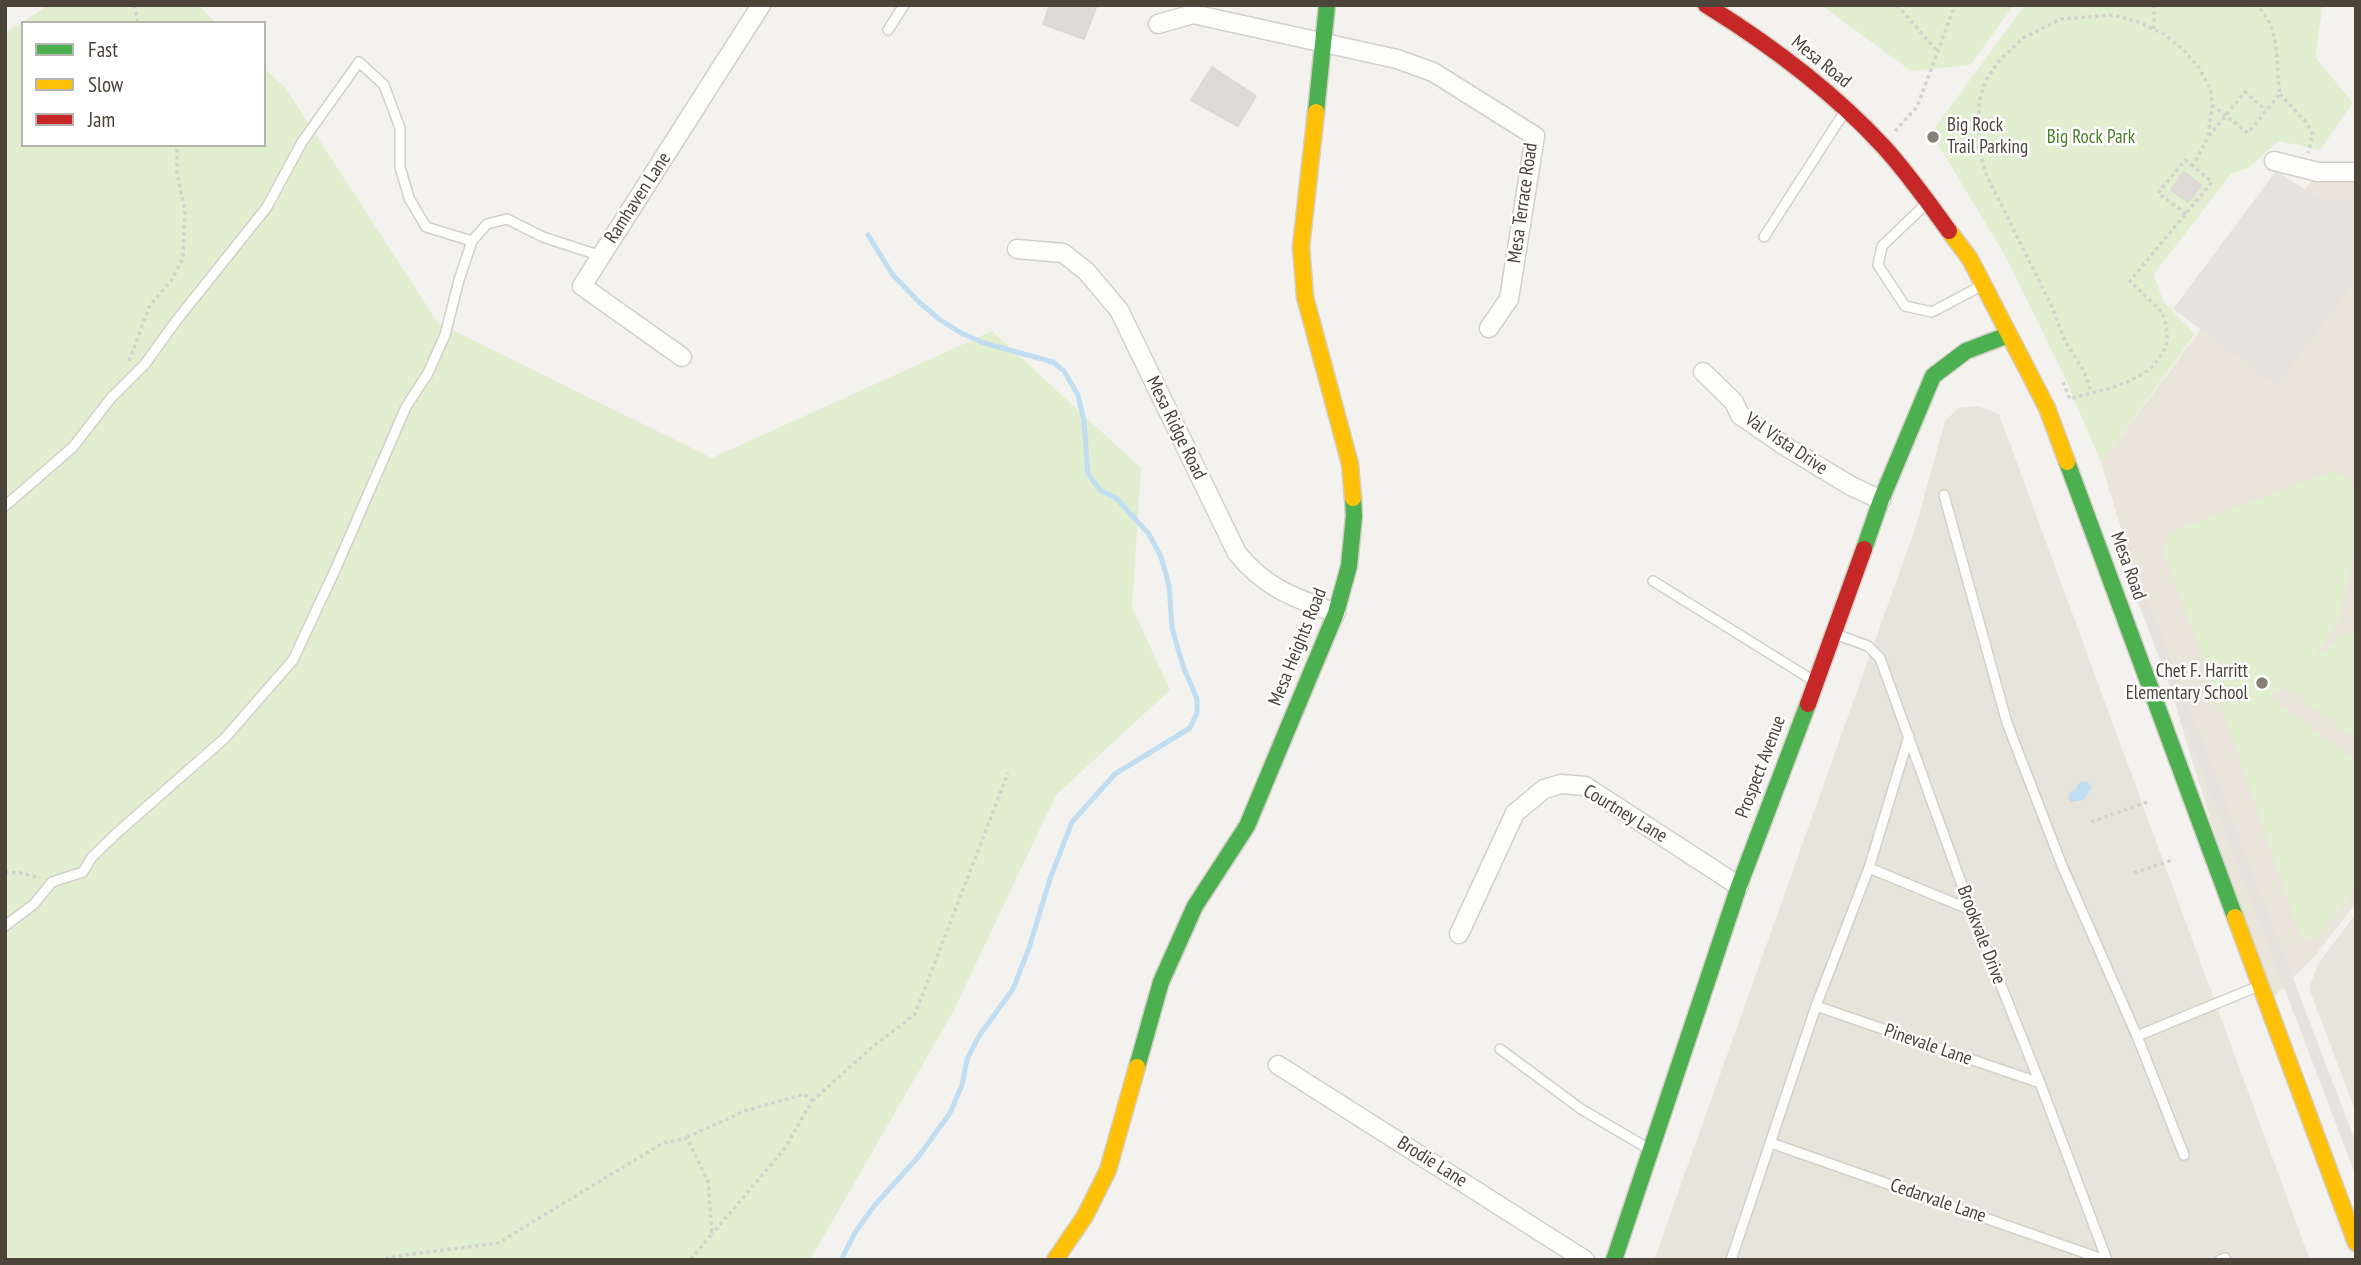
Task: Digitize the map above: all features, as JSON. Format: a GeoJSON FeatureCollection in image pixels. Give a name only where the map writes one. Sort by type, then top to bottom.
{"type":"FeatureCollection","features":[{"type":"Feature","properties":{"kind":"street","name":"Ramhaven Lane"},"geometry":{"type":"LineString","coordinates":[[682,358],[582,286],[761,5]]}},
{"type":"Feature","properties":{"kind":"street","name":"Mesa Heights Road"},"geometry":{"type":"LineString","coordinates":[[1055,1260],[1085,1216],[1108,1170],[1161,982],[1177,943],[1211,878],[1247,826],[1336,613],[1346,578],[1352,541],[1353,490],[1350,464],[1305,297],[1301,247],[1327,5]]}},
{"type":"Feature","properties":{"kind":"street","name":"Mesa Road"},"geometry":{"type":"LineString","coordinates":[[1706,5],[1746,30],[1846,109],[1882,145],[1970,259],[2047,408],[2356,1243]]}},
{"type":"Feature","properties":{"kind":"street"},"geometry":{"type":"LineString","coordinates":[[1158,24],[1193,14],[1323,42]]}},
{"type":"Feature","properties":{"kind":"street","name":"Mesa Terrace Road"},"geometry":{"type":"LineString","coordinates":[[1323,42],[1397,59],[1433,72],[1535,136],[1509,299],[1489,328]]}},
{"type":"Feature","properties":{"kind":"street"},"geometry":{"type":"LineString","coordinates":[[2274,161],[2318,172],[2356,172]]}},
{"type":"Feature","properties":{"kind":"street","name":"Mesa Ridge Road"},"geometry":{"type":"LineString","coordinates":[[1017,249],[1063,253],[1099,285],[1119,310],[1237,553],[1255,573],[1276,589],[1336,613]]}},
{"type":"Feature","properties":{"kind":"street","name":"Prospect Avenue"},"geometry":{"type":"LineString","coordinates":[[1614,1260],[1739,886],[1835,634],[1881,500],[1933,376],[1966,351],[2008,335]]}},
{"type":"Feature","properties":{"kind":"street","name":"Val Vista Drive"},"geometry":{"type":"LineString","coordinates":[[1703,372],[1734,402],[1740,415],[1851,486],[1881,500]]}},
{"type":"Feature","properties":{"kind":"street","name":"Courtney Lane"},"geometry":{"type":"LineString","coordinates":[[1459,934],[1516,813],[1544,789],[1561,784],[1585,786],[1739,886]]}},
{"type":"Feature","properties":{"kind":"street","name":"Brodie Lane"},"geometry":{"type":"LineString","coordinates":[[1278,1065],[1585,1260]]}},
{"type":"Feature","properties":{"kind":"lane"},"geometry":{"type":"LineString","coordinates":[[888,30],[904,5]]}},
{"type":"Feature","properties":{"kind":"lane"},"geometry":{"type":"LineString","coordinates":[[5,506],[73,447],[111,398],[145,364],[267,207],[302,142],[359,62],[384,85],[400,128],[400,167],[409,198],[426,227],[472,241]]}},
{"type":"Feature","properties":{"kind":"lane"},"geometry":{"type":"LineString","coordinates":[[1764,237],[1846,109]]}},
{"type":"Feature","properties":{"kind":"lane"},"geometry":{"type":"LineString","coordinates":[[1928,202],[1882,246],[1878,265],[1905,306],[1933,312],[1983,284]]}},
{"type":"Feature","properties":{"kind":"lane"},"geometry":{"type":"LineString","coordinates":[[5,926],[34,904],[52,882],[83,872],[92,857],[118,832],[226,738],[293,660],[406,407],[428,373],[445,335],[458,280],[472,241],[487,224],[507,219],[543,237],[601,256]]}},
{"type":"Feature","properties":{"kind":"lane"},"geometry":{"type":"LineString","coordinates":[[1944,495],[2007,723],[2063,868],[2137,1036],[2184,1155]]}},
{"type":"Feature","properties":{"kind":"lane"},"geometry":{"type":"LineString","coordinates":[[1653,581],[1816,682]]}},
{"type":"Feature","properties":{"kind":"lane","name":"Brookvale Drive"},"geometry":{"type":"LineString","coordinates":[[1835,634],[1868,646],[1880,658],[1970,910],[2040,1083],[2106,1260]]}},
{"type":"Feature","properties":{"kind":"lane"},"geometry":{"type":"LineString","coordinates":[[1731,1260],[1816,1006],[1869,868],[1909,736]]}},
{"type":"Feature","properties":{"kind":"lane"},"geometry":{"type":"LineString","coordinates":[[1869,868],[1970,910]]}},
{"type":"Feature","properties":{"kind":"lane"},"geometry":{"type":"LineString","coordinates":[[2137,1036],[2260,985]]}},
{"type":"Feature","properties":{"kind":"lane","name":"Pinevale Lane"},"geometry":{"type":"LineString","coordinates":[[1816,1006],[2040,1083]]}},
{"type":"Feature","properties":{"kind":"lane"},"geometry":{"type":"LineString","coordinates":[[1500,1049],[1581,1109],[1651,1150]]}},
{"type":"Feature","properties":{"kind":"lane","name":"Cedarvale Lane"},"geometry":{"type":"LineString","coordinates":[[1771,1143],[2106,1260]]}},
{"type":"Feature","properties":{"kind":"path"},"geometry":{"type":"LineString","coordinates":[[1897,5],[1937,51]]}},
{"type":"Feature","properties":{"kind":"path"},"geometry":{"type":"LineString","coordinates":[[1882,145],[1917,107],[1955,5]]}},
{"type":"Feature","properties":{"kind":"path"},"geometry":{"type":"LineString","coordinates":[[2154,5],[2154,29]]}},
{"type":"Feature","properties":{"kind":"path"},"geometry":{"type":"LineString","coordinates":[[2255,5],[2263,10],[2270,21],[2280,94],[2305,121],[2313,134],[2303,168]]}},
{"type":"Feature","properties":{"kind":"path"},"geometry":{"type":"LineString","coordinates":[[2091,392],[2084,371],[2065,341],[2052,307],[1985,172],[1979,148],[1979,102],[1986,80],[2000,60],[2023,38],[2061,19],[2113,15],[2164,34],[2184,50],[2199,68],[2211,90],[2208,137]]}},
{"type":"Feature","properties":{"kind":"path"},"geometry":{"type":"LineString","coordinates":[[2193,166],[2208,137],[2245,92],[2266,111]]}},
{"type":"Feature","properties":{"kind":"path"},"geometry":{"type":"LineString","coordinates":[[2212,105],[2248,133],[2280,94]]}},
{"type":"Feature","properties":{"kind":"path"},"geometry":{"type":"LineString","coordinates":[[128,364],[150,305],[171,281],[183,258],[185,211],[177,173],[177,147]]}},
{"type":"Feature","properties":{"kind":"path"},"geometry":{"type":"LineString","coordinates":[[2063,382],[2070,399],[2140,377],[2154,364],[2166,344],[2163,313],[2130,281],[2186,214],[2212,182],[2185,160],[2158,193],[2186,214]]}},
{"type":"Feature","properties":{"kind":"path"},"geometry":{"type":"LineString","coordinates":[[690,1260],[785,1148],[812,1101],[870,1049],[915,1014],[1008,773]]}},
{"type":"Feature","properties":{"kind":"path"},"geometry":{"type":"LineString","coordinates":[[2091,822],[2150,802]]}},
{"type":"Feature","properties":{"kind":"path"},"geometry":{"type":"LineString","coordinates":[[2134,873],[2172,860]]}},
{"type":"Feature","properties":{"kind":"path"},"geometry":{"type":"LineString","coordinates":[[5,872],[21,873],[52,882]]}},
{"type":"Feature","properties":{"kind":"path"},"geometry":{"type":"LineString","coordinates":[[386,1260],[389,1257],[498,1243],[663,1143],[687,1138],[757,1108],[804,1094],[812,1101]]}},
{"type":"Feature","properties":{"kind":"path"},"geometry":{"type":"LineString","coordinates":[[687,1138],[708,1181],[712,1234]]}},
{"type":"Feature","properties":{"kind":"shaded area"},"geometry":{"type":"Polygon","coordinates":[[[2276,171],[2322,200],[2356,202],[2356,280],[2277,386],[2173,309],[2276,171]]]}},
{"type":"Feature","properties":{"kind":"shaded area","name":"Chet F. Harritt Elementary School"},"geometry":{"type":"Polygon","coordinates":[[[2318,172],[2356,172],[2356,903],[2315,956],[2267,1004],[2101,463],[2318,172]]]}},
{"type":"Feature","properties":{"kind":"shaded area"},"geometry":{"type":"Polygon","coordinates":[[[1979,406],[1999,414],[2310,1260],[1654,1260],[1916,526],[1945,421],[1958,408],[1979,406]]]}},
{"type":"Feature","properties":{"kind":"shaded area"},"geometry":{"type":"Polygon","coordinates":[[[2138,573],[2356,1143],[2356,1177],[2133,589],[2138,573]]]}},
{"type":"Feature","properties":{"kind":"shaded area"},"geometry":{"type":"Polygon","coordinates":[[[2356,914],[2356,1113],[2309,988],[2319,962],[2356,914]]]}},
{"type":"Feature","properties":{"kind":"green space"},"geometry":{"type":"Polygon","coordinates":[[[49,5],[198,5],[214,21],[24,21],[49,5]]]}},
{"type":"Feature","properties":{"kind":"green space"},"geometry":{"type":"Polygon","coordinates":[[[1821,5],[2014,5],[1970,65],[1911,71],[1821,5]]]}},
{"type":"Feature","properties":{"kind":"green space","name":"Big Rock Park"},"geometry":{"type":"Polygon","coordinates":[[[2025,5],[2323,5],[2315,57],[2353,103],[2320,150],[2279,141],[2248,168],[2231,174],[2154,274],[2163,301],[2195,334],[2101,463],[2067,382],[2006,257],[1931,133],[2025,5]]]}},
{"type":"Feature","properties":{"kind":"green space"},"geometry":{"type":"Polygon","coordinates":[[[21,23],[21,147],[266,147],[266,70],[285,87],[438,323],[712,458],[992,331],[1141,468],[1132,607],[1170,690],[1056,795],[953,1012],[810,1260],[5,1260],[5,33],[21,23]]]}},
{"type":"Feature","properties":{"kind":"green space"},"geometry":{"type":"Polygon","coordinates":[[[2334,471],[2356,486],[2356,547],[2338,622],[2312,660],[2345,634],[2356,629],[2356,739],[2284,685],[2270,697],[2356,761],[2356,888],[2317,938],[2302,940],[2225,716],[2163,550],[2171,532],[2334,471]]]}},
{"type":"Feature","properties":{"kind":"water"},"geometry":{"type":"Polygon","coordinates":[[[2087,781],[2092,787],[2084,800],[2071,802],[2068,798],[2070,792],[2075,790],[2080,782],[2087,781]]]}},
{"type":"Feature","properties":{"kind":"building"},"geometry":{"type":"Polygon","coordinates":[[[1050,5],[1097,5],[1084,39],[1043,24],[1050,5]]]}},
{"type":"Feature","properties":{"kind":"building"},"geometry":{"type":"Polygon","coordinates":[[[1212,67],[1256,96],[1238,126],[1191,100],[1212,67]]]}},
{"type":"Feature","properties":{"kind":"building"},"geometry":{"type":"Polygon","coordinates":[[[2184,172],[2201,185],[2188,202],[2171,190],[2184,172]]]}},
{"type":"Feature","properties":{"kind":"waterway"},"geometry":{"type":"LineString","coordinates":[[841,1260],[856,1231],[874,1206],[919,1156],[950,1113],[962,1085],[967,1059],[979,1036],[1013,989],[1072,822],[1115,774],[1190,728],[1197,713],[1197,699],[1183,666],[1172,628],[1169,585],[1161,557],[1149,534],[1116,498],[1101,491],[1088,474],[1084,421],[1078,395],[1064,371],[1053,362],[984,343],[939,319],[893,275],[868,235]]}},
{"type":"Feature","properties":{"kind":"traffic: fast"},"geometry":{"type":"LineString","coordinates":[[1316,112],[1327,5]]}},
{"type":"Feature","properties":{"kind":"traffic: fast"},"geometry":{"type":"LineString","coordinates":[[1864,549],[1881,500],[1933,376],[1966,351],[2008,335]]}},
{"type":"Feature","properties":{"kind":"traffic: fast"},"geometry":{"type":"LineString","coordinates":[[2067,462],[2235,917]]}},
{"type":"Feature","properties":{"kind":"traffic: fast"},"geometry":{"type":"LineString","coordinates":[[1137,1067],[1161,982],[1195,906],[1247,826],[1336,613],[1349,566],[1353,498]]}},
{"type":"Feature","properties":{"kind":"traffic: fast"},"geometry":{"type":"LineString","coordinates":[[1614,1260],[1739,886],[1808,704]]}},
{"type":"Feature","properties":{"kind":"traffic: slow"},"geometry":{"type":"LineString","coordinates":[[1316,112],[1301,247],[1305,297],[1350,464],[1353,498]]}},
{"type":"Feature","properties":{"kind":"traffic: slow"},"geometry":{"type":"LineString","coordinates":[[1949,231],[1970,259],[2047,408],[2067,462]]}},
{"type":"Feature","properties":{"kind":"traffic: slow"},"geometry":{"type":"LineString","coordinates":[[2235,917],[2356,1243]]}},
{"type":"Feature","properties":{"kind":"traffic: slow"},"geometry":{"type":"LineString","coordinates":[[1055,1260],[1085,1216],[1108,1170],[1137,1067]]}},
{"type":"Feature","properties":{"kind":"traffic: jam"},"geometry":{"type":"LineString","coordinates":[[1706,5],[1776,52],[1843,106],[1892,156],[1949,231]]}},
{"type":"Feature","properties":{"kind":"traffic: jam"},"geometry":{"type":"LineString","coordinates":[[1808,704],[1864,549]]}},
{"type":"Feature","properties":{"kind":"place","name":"Big Rock Trail Parking"},"geometry":{"type":"Point","coordinates":[1933,137]}},
{"type":"Feature","properties":{"kind":"place","name":"Chet F. Harritt Elementary School"},"geometry":{"type":"Point","coordinates":[2262,683]}}]}
